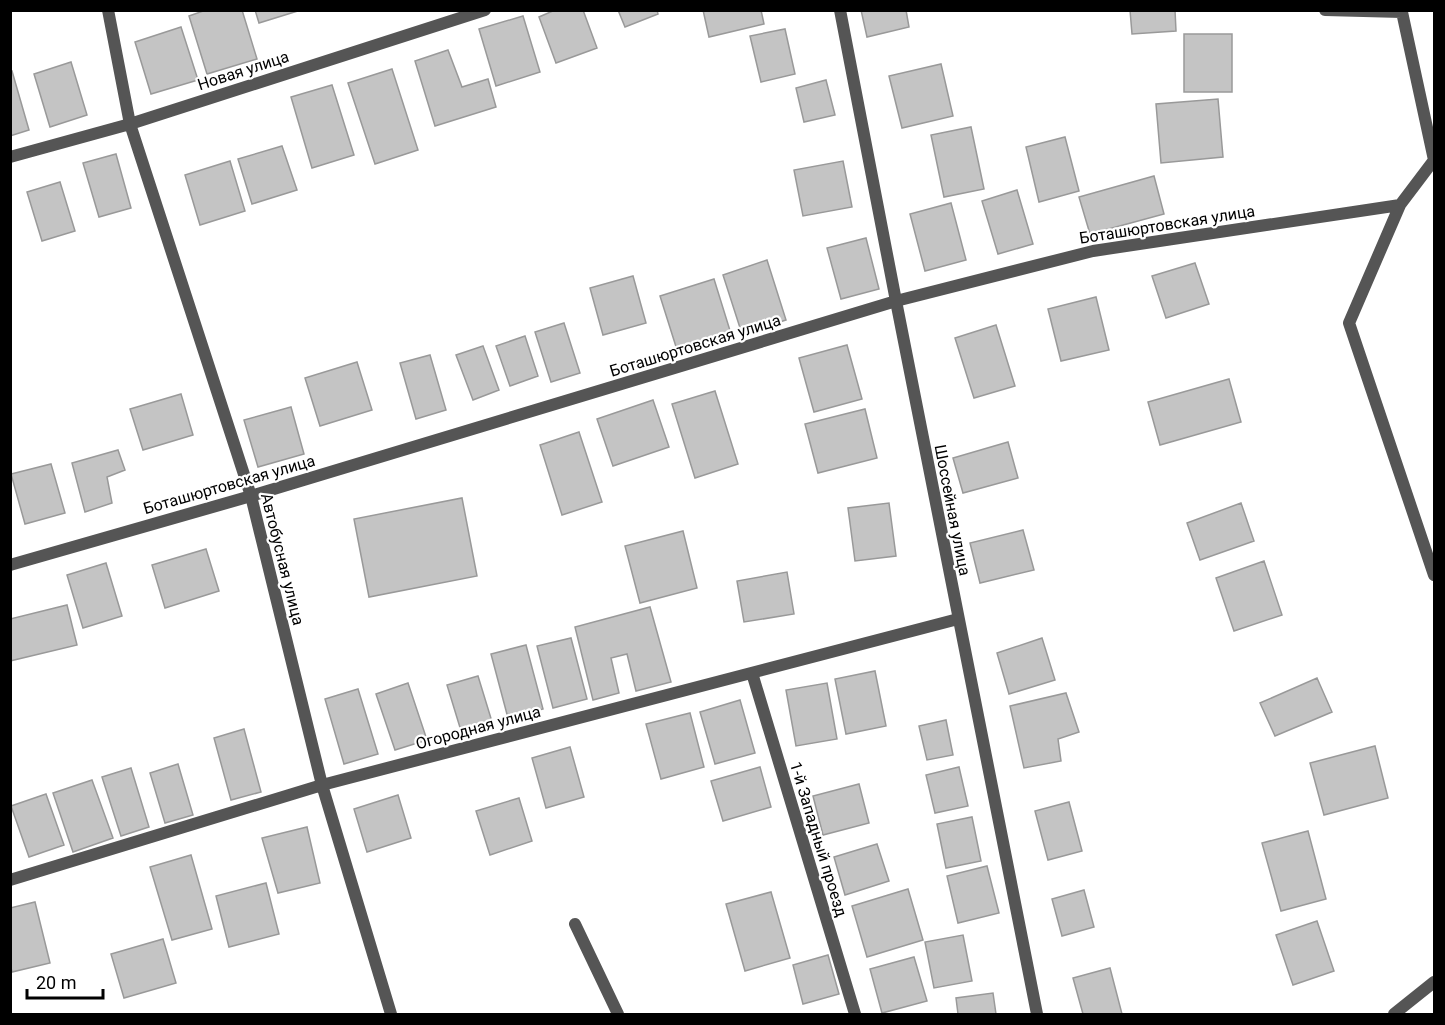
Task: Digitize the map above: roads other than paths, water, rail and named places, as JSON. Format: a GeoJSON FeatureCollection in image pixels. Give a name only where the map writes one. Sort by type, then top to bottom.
{"type":"FeatureCollection","features":[{"type":"Feature","properties":{"kind":"street","name":"Автобусная улица"},"geometry":{"type":"LineString","coordinates":[[108,10],[130,124],[250,496],[322,785],[391,1014]]}},
{"type":"Feature","properties":{"kind":"street","name":"Новая улица"},"geometry":{"type":"LineString","coordinates":[[10,157],[130,124],[485,10]]}},
{"type":"Feature","properties":{"kind":"street","name":"Шоссейная улица"},"geometry":{"type":"LineString","coordinates":[[840,10],[1037,1014]]}},
{"type":"Feature","properties":{"kind":"street"},"geometry":{"type":"LineString","coordinates":[[1325,10],[1402,12],[1434,160],[1400,205],[1349,323],[1434,574]]}},
{"type":"Feature","properties":{"kind":"street","name":"Боташюртовская улица"},"geometry":{"type":"LineString","coordinates":[[10,565],[250,496],[896,301],[1093,251],[1400,205]]}},
{"type":"Feature","properties":{"kind":"street","name":"Огородная улица"},"geometry":{"type":"LineString","coordinates":[[10,880],[322,785],[958,619]]}},
{"type":"Feature","properties":{"kind":"street","name":"1-й Западный проезд"},"geometry":{"type":"LineString","coordinates":[[752,673],[855,1014]]}},
{"type":"Feature","properties":{"kind":"street"},"geometry":{"type":"LineString","coordinates":[[575,924],[618,1014]]}},
{"type":"Feature","properties":{"kind":"street"},"geometry":{"type":"LineString","coordinates":[[1394,1014],[1434,982]]}}]}
